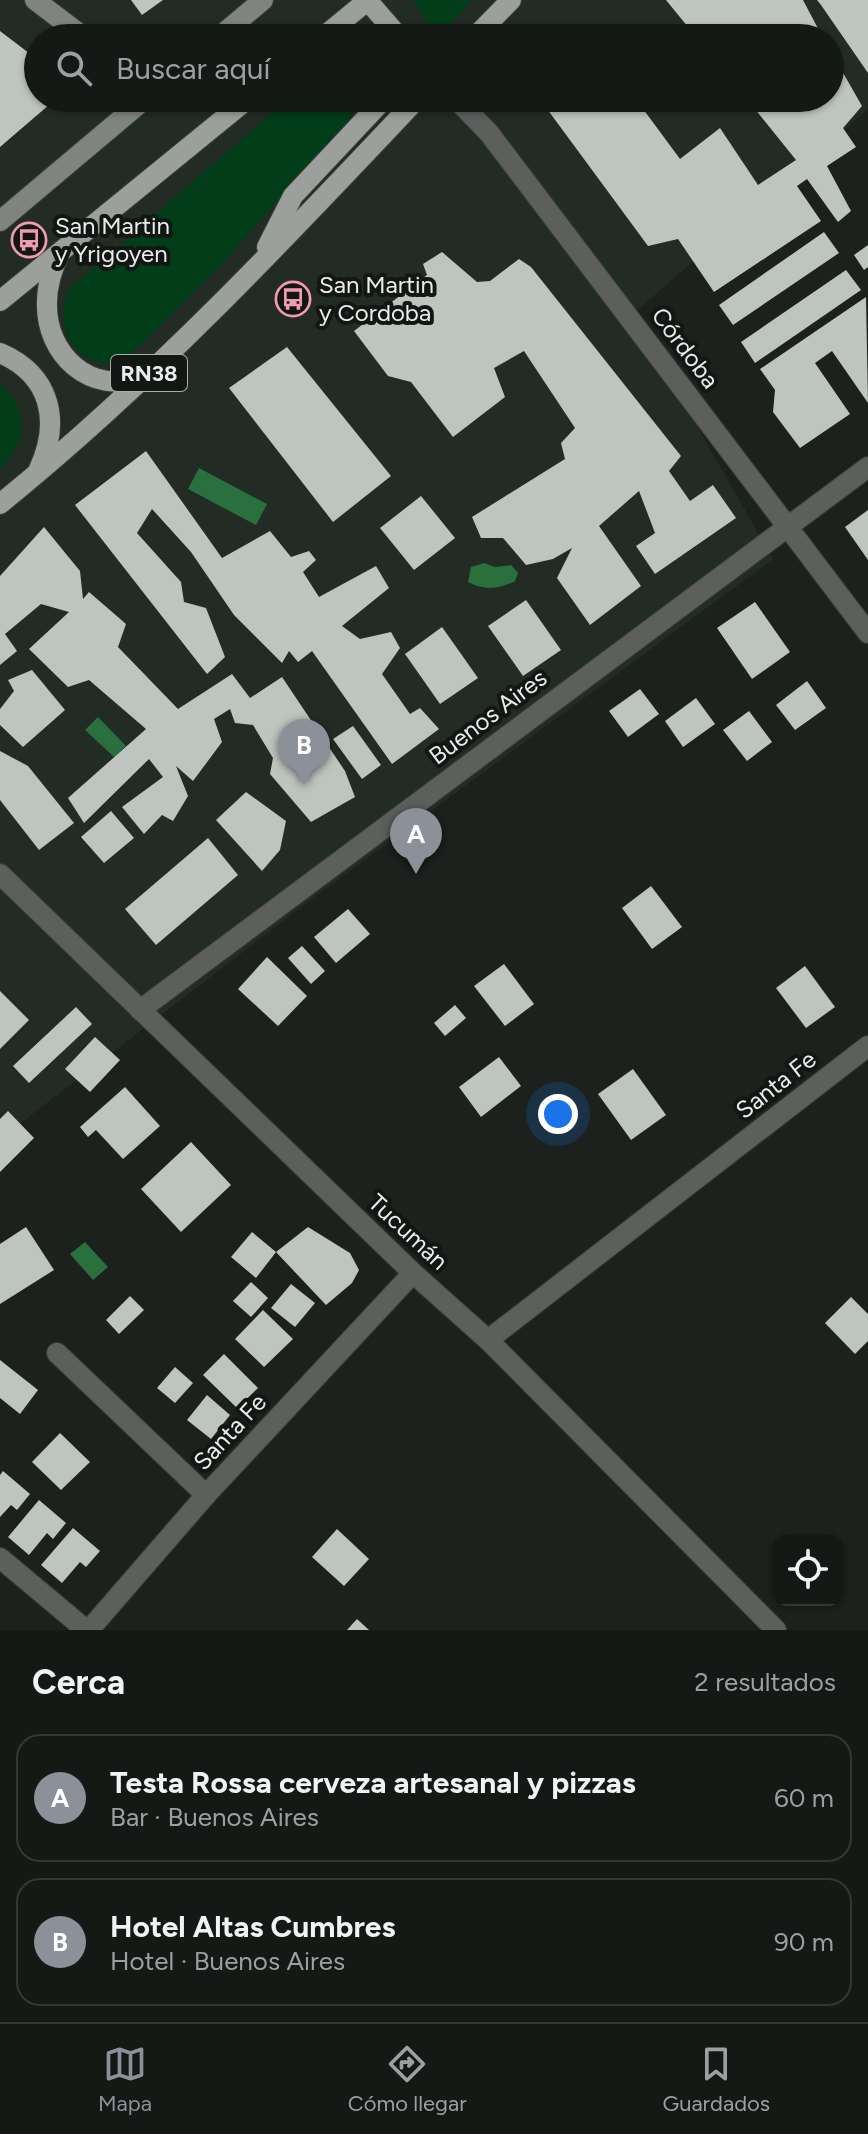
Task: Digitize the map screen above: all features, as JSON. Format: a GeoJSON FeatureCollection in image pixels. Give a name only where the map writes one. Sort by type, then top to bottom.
{"type":"FeatureCollection","features":[{"type":"Feature","properties":{"kind":"main road"},"geometry":{"type":"LineString","coordinates":[[35,0],[67,24]]}},
{"type":"Feature","properties":{"kind":"main road"},"geometry":{"type":"LineString","coordinates":[[235,24],[263,0]]}},
{"type":"Feature","properties":{"kind":"main road"},"geometry":{"type":"LineString","coordinates":[[339,24],[367,0],[385,24]]}},
{"type":"Feature","properties":{"kind":"main road"},"geometry":{"type":"LineString","coordinates":[[488,24],[511,0]]}},
{"type":"Feature","properties":{"kind":"main road"},"geometry":{"type":"LineString","coordinates":[[0,221],[129,112]]}},
{"type":"Feature","properties":{"kind":"main road"},"geometry":{"type":"LineString","coordinates":[[1,298],[232,112]]}},
{"type":"Feature","properties":{"kind":"main road"},"geometry":{"type":"LineString","coordinates":[[256,269],[293,196],[372,112]]}},
{"type":"Feature","properties":{"kind":"main road","name":"RN38"},"geometry":{"type":"LineString","coordinates":[[0,504],[151,372],[256,269],[405,112]]}},
{"type":"Feature","properties":{"kind":"main road"},"geometry":{"type":"LineString","coordinates":[[59,253],[50,278],[47,302],[48,319],[61,352],[90,377],[106,382],[130,381],[151,372]]}},
{"type":"Feature","properties":{"kind":"main road"},"geometry":{"type":"LineString","coordinates":[[0,353],[22,364],[43,389],[51,425],[50,440],[37,472]]}},
{"type":"Feature","properties":{"kind":"street","name":"Córdoba"},"geometry":{"type":"LineString","coordinates":[[469,112],[489,133],[868,633]]}},
{"type":"Feature","properties":{"kind":"street","name":"Buenos Aires"},"geometry":{"type":"LineString","coordinates":[[140,1010],[868,467]]}},
{"type":"Feature","properties":{"kind":"street","name":"Tucumán"},"geometry":{"type":"LineString","coordinates":[[0,874],[413,1273],[488,1340],[776,1630]]}},
{"type":"Feature","properties":{"kind":"street","name":"Santa Fe"},"geometry":{"type":"LineString","coordinates":[[488,1340],[868,1046]]}},
{"type":"Feature","properties":{"kind":"street","name":"Santa Fe"},"geometry":{"type":"LineString","coordinates":[[88,1630],[206,1495],[413,1273]]}},
{"type":"Feature","properties":{"kind":"street"},"geometry":{"type":"LineString","coordinates":[[57,1353],[206,1495]]}},
{"type":"Feature","properties":{"kind":"street"},"geometry":{"type":"LineString","coordinates":[[0,1558],[88,1630]]}},
{"type":"Feature","properties":{"kind":"shaded area"},"geometry":{"type":"Polygon","coordinates":[[[0,0],[868,0],[868,109],[633,314],[773,559],[305,904],[0,1139],[0,0]]]}},
{"type":"Feature","properties":{"kind":"shaded area"},"geometry":{"type":"Polygon","coordinates":[[[413,0],[472,0],[450,24],[428,24],[413,0]]]}},
{"type":"Feature","properties":{"kind":"shaded area"},"geometry":{"type":"Polygon","coordinates":[[[273,112],[355,112],[218,269],[122,363],[92,360],[72,345],[64,320],[68,290],[273,112]]]}},
{"type":"Feature","properties":{"kind":"shaded area"},"geometry":{"type":"Polygon","coordinates":[[[0,383],[16,404],[21,426],[16,448],[0,469],[0,383]]]}},
{"type":"Feature","properties":{"kind":"shaded area"},"geometry":{"type":"Polygon","coordinates":[[[199,468],[267,504],[256,525],[188,489],[199,468]]]}},
{"type":"Feature","properties":{"kind":"shaded area"},"geometry":{"type":"Polygon","coordinates":[[[484,563],[495,567],[511,565],[518,573],[515,581],[492,588],[468,582],[471,567],[484,563]]]}},
{"type":"Feature","properties":{"kind":"shaded area"},"geometry":{"type":"Polygon","coordinates":[[[98,717],[126,746],[114,757],[85,730],[98,717]]]}},
{"type":"Feature","properties":{"kind":"shaded area"},"geometry":{"type":"Polygon","coordinates":[[[85,1242],[108,1267],[93,1280],[70,1254],[85,1242]]]}},
{"type":"Feature","properties":{"kind":"building"},"geometry":{"type":"Polygon","coordinates":[[[131,0],[163,0],[142,15],[131,0]]]}},
{"type":"Feature","properties":{"kind":"building"},"geometry":{"type":"Polygon","coordinates":[[[666,0],[803,0],[816,24],[686,24],[666,0]]]}},
{"type":"Feature","properties":{"kind":"building"},"geometry":{"type":"Polygon","coordinates":[[[817,0],[868,0],[868,73],[844,38],[844,24],[834,24],[817,0]]]}},
{"type":"Feature","properties":{"kind":"building"},"geometry":{"type":"Polygon","coordinates":[[[0,31],[24,49],[24,112],[41,112],[0,147],[0,31]]]}},
{"type":"Feature","properties":{"kind":"building"},"geometry":{"type":"Polygon","coordinates":[[[844,74],[862,106],[843,128],[856,147],[827,166],[851,211],[838,222],[807,179],[797,186],[821,221],[714,292],[678,239],[648,246],[549,112],[645,112],[680,159],[720,128],[758,185],[796,160],[757,112],[844,112],[844,74]]]}},
{"type":"Feature","properties":{"kind":"building"},"geometry":{"type":"Polygon","coordinates":[[[824,232],[839,253],[733,325],[719,305],[824,232]]]}},
{"type":"Feature","properties":{"kind":"building"},"geometry":{"type":"Polygon","coordinates":[[[868,245],[868,267],[864,270],[854,255],[868,245]]]}},
{"type":"Feature","properties":{"kind":"building"},"geometry":{"type":"Polygon","coordinates":[[[442,252],[477,282],[490,281],[519,259],[531,267],[681,456],[669,471],[690,501],[713,485],[736,518],[655,574],[636,546],[655,533],[639,491],[599,526],[641,586],[590,625],[557,578],[572,548],[553,559],[526,565],[503,538],[481,538],[472,517],[565,459],[561,443],[575,428],[524,351],[494,368],[505,397],[453,437],[411,382],[388,376],[354,331],[427,275],[423,264],[442,252]]]}},
{"type":"Feature","properties":{"kind":"building"},"geometry":{"type":"Polygon","coordinates":[[[846,270],[861,290],[755,363],[741,342],[846,270]]]}},
{"type":"Feature","properties":{"kind":"building"},"geometry":{"type":"Polygon","coordinates":[[[866,297],[868,403],[832,351],[815,363],[850,414],[800,448],[773,412],[775,390],[760,369],[866,297]]]}},
{"type":"Feature","properties":{"kind":"building"},"geometry":{"type":"Polygon","coordinates":[[[287,347],[391,476],[333,522],[229,388],[287,347]]]}},
{"type":"Feature","properties":{"kind":"building"},"geometry":{"type":"Polygon","coordinates":[[[146,451],[222,558],[270,531],[291,557],[309,551],[316,560],[303,572],[319,597],[376,566],[389,588],[342,626],[360,639],[391,632],[400,648],[382,674],[410,714],[420,708],[439,729],[392,764],[312,651],[298,662],[289,651],[282,663],[234,615],[191,552],[152,509],[137,533],[181,582],[184,602],[206,608],[225,657],[207,674],[75,505],[146,451]]]}},
{"type":"Feature","properties":{"kind":"building"},"geometry":{"type":"Polygon","coordinates":[[[421,496],[455,538],[414,570],[380,528],[421,496]]]}},
{"type":"Feature","properties":{"kind":"building"},"geometry":{"type":"Polygon","coordinates":[[[868,510],[868,560],[845,527],[868,510]]]}},
{"type":"Feature","properties":{"kind":"building"},"geometry":{"type":"Polygon","coordinates":[[[44,527],[80,571],[83,599],[89,592],[126,624],[118,647],[178,709],[232,674],[250,698],[282,677],[345,771],[355,797],[311,822],[270,774],[273,758],[253,725],[235,723],[230,709],[214,719],[222,742],[193,781],[176,766],[188,796],[173,821],[162,815],[144,834],[122,807],[163,777],[149,759],[84,823],[68,798],[146,729],[89,680],[68,687],[29,649],[69,612],[41,604],[5,634],[17,651],[0,665],[0,576],[44,527]]]}},
{"type":"Feature","properties":{"kind":"building"},"geometry":{"type":"Polygon","coordinates":[[[526,600],[561,650],[523,676],[488,626],[526,600]]]}},
{"type":"Feature","properties":{"kind":"building"},"geometry":{"type":"Polygon","coordinates":[[[755,602],[790,652],[752,679],[717,628],[755,602]]]}},
{"type":"Feature","properties":{"kind":"building"},"geometry":{"type":"Polygon","coordinates":[[[442,627],[478,678],[440,704],[405,654],[442,627]]]}},
{"type":"Feature","properties":{"kind":"building"},"geometry":{"type":"Polygon","coordinates":[[[32,670],[65,710],[23,747],[0,725],[0,709],[14,691],[8,680],[32,670]]]}},
{"type":"Feature","properties":{"kind":"building"},"geometry":{"type":"Polygon","coordinates":[[[807,681],[826,708],[795,730],[776,705],[807,681]]]}},
{"type":"Feature","properties":{"kind":"building"},"geometry":{"type":"Polygon","coordinates":[[[640,689],[659,714],[628,737],[609,711],[640,689]]]}},
{"type":"Feature","properties":{"kind":"building"},"geometry":{"type":"Polygon","coordinates":[[[696,698],[715,724],[683,747],[665,721],[696,698]]]}},
{"type":"Feature","properties":{"kind":"building"},"geometry":{"type":"Polygon","coordinates":[[[749,711],[772,742],[747,761],[723,730],[749,711]]]}},
{"type":"Feature","properties":{"kind":"building"},"geometry":{"type":"Polygon","coordinates":[[[353,726],[381,765],[362,779],[333,739],[353,726]]]}},
{"type":"Feature","properties":{"kind":"building"},"geometry":{"type":"Polygon","coordinates":[[[0,751],[28,766],[74,823],[39,850],[0,800],[0,751]]]}},
{"type":"Feature","properties":{"kind":"building"},"geometry":{"type":"Polygon","coordinates":[[[246,792],[286,821],[280,850],[262,871],[216,820],[246,792]]]}},
{"type":"Feature","properties":{"kind":"building"},"geometry":{"type":"Polygon","coordinates":[[[111,811],[134,838],[104,863],[81,837],[111,811]]]}},
{"type":"Feature","properties":{"kind":"building"},"geometry":{"type":"Polygon","coordinates":[[[208,838],[238,875],[156,945],[125,909],[208,838]]]}},
{"type":"Feature","properties":{"kind":"building"},"geometry":{"type":"Polygon","coordinates":[[[651,886],[682,927],[652,949],[622,908],[651,886]]]}},
{"type":"Feature","properties":{"kind":"building"},"geometry":{"type":"Polygon","coordinates":[[[348,909],[370,934],[336,963],[314,937],[348,909]]]}},
{"type":"Feature","properties":{"kind":"building"},"geometry":{"type":"Polygon","coordinates":[[[302,946],[325,971],[311,984],[288,958],[302,946]]]}},
{"type":"Feature","properties":{"kind":"building"},"geometry":{"type":"Polygon","coordinates":[[[267,957],[307,996],[278,1026],[238,989],[267,957]]]}},
{"type":"Feature","properties":{"kind":"building"},"geometry":{"type":"Polygon","coordinates":[[[504,964],[534,1004],[505,1026],[474,986],[504,964]]]}},
{"type":"Feature","properties":{"kind":"building"},"geometry":{"type":"Polygon","coordinates":[[[805,966],[835,1007],[806,1028],[776,988],[805,966]]]}},
{"type":"Feature","properties":{"kind":"building"},"geometry":{"type":"Polygon","coordinates":[[[0,991],[29,1020],[0,1049],[0,991]]]}},
{"type":"Feature","properties":{"kind":"building"},"geometry":{"type":"Polygon","coordinates":[[[455,1005],[466,1018],[445,1036],[434,1023],[455,1005]]]}},
{"type":"Feature","properties":{"kind":"building"},"geometry":{"type":"Polygon","coordinates":[[[76,1007],[92,1024],[29,1083],[13,1066],[76,1007]]]}},
{"type":"Feature","properties":{"kind":"building"},"geometry":{"type":"Polygon","coordinates":[[[95,1037],[120,1060],[90,1092],[65,1069],[95,1037]]]}},
{"type":"Feature","properties":{"kind":"building"},"geometry":{"type":"Polygon","coordinates":[[[499,1057],[521,1086],[481,1117],[459,1087],[499,1057]]]}},
{"type":"Feature","properties":{"kind":"building"},"geometry":{"type":"Polygon","coordinates":[[[633,1069],[666,1115],[631,1140],[598,1094],[633,1069]]]}},
{"type":"Feature","properties":{"kind":"building"},"geometry":{"type":"Polygon","coordinates":[[[125,1087],[160,1126],[123,1159],[96,1130],[88,1137],[80,1127],[125,1087]]]}},
{"type":"Feature","properties":{"kind":"building"},"geometry":{"type":"Polygon","coordinates":[[[8,1111],[34,1138],[0,1172],[0,1119],[8,1111]]]}},
{"type":"Feature","properties":{"kind":"building"},"geometry":{"type":"Polygon","coordinates":[[[191,1142],[231,1185],[181,1232],[141,1189],[191,1142]]]}},
{"type":"Feature","properties":{"kind":"building"},"geometry":{"type":"Polygon","coordinates":[[[26,1227],[54,1270],[0,1304],[0,1244],[26,1227]]]}},
{"type":"Feature","properties":{"kind":"building"},"geometry":{"type":"Polygon","coordinates":[[[308,1227],[350,1253],[359,1270],[352,1283],[326,1305],[276,1252],[308,1227]]]}},
{"type":"Feature","properties":{"kind":"building"},"geometry":{"type":"Polygon","coordinates":[[[252,1232],[276,1252],[256,1278],[231,1257],[252,1232]]]}},
{"type":"Feature","properties":{"kind":"building"},"geometry":{"type":"Polygon","coordinates":[[[251,1282],[268,1298],[251,1317],[233,1301],[251,1282]]]}},
{"type":"Feature","properties":{"kind":"building"},"geometry":{"type":"Polygon","coordinates":[[[291,1284],[315,1303],[295,1327],[271,1308],[291,1284]]]}},
{"type":"Feature","properties":{"kind":"building"},"geometry":{"type":"Polygon","coordinates":[[[130,1296],[144,1310],[119,1334],[106,1320],[130,1296]]]}},
{"type":"Feature","properties":{"kind":"building"},"geometry":{"type":"Polygon","coordinates":[[[851,1297],[868,1314],[868,1341],[855,1354],[825,1323],[851,1297]]]}},
{"type":"Feature","properties":{"kind":"building"},"geometry":{"type":"Polygon","coordinates":[[[263,1310],[293,1339],[264,1367],[235,1339],[263,1310]]]}},
{"type":"Feature","properties":{"kind":"building"},"geometry":{"type":"Polygon","coordinates":[[[224,1354],[258,1388],[237,1408],[203,1375],[224,1354]]]}},
{"type":"Feature","properties":{"kind":"building"},"geometry":{"type":"Polygon","coordinates":[[[0,1360],[38,1390],[20,1414],[0,1398],[0,1360]]]}},
{"type":"Feature","properties":{"kind":"building"},"geometry":{"type":"Polygon","coordinates":[[[175,1367],[193,1383],[175,1403],[157,1388],[175,1367]]]}},
{"type":"Feature","properties":{"kind":"building"},"geometry":{"type":"Polygon","coordinates":[[[207,1395],[230,1415],[211,1439],[187,1420],[207,1395]]]}},
{"type":"Feature","properties":{"kind":"building"},"geometry":{"type":"Polygon","coordinates":[[[60,1433],[90,1462],[61,1490],[32,1462],[60,1433]]]}},
{"type":"Feature","properties":{"kind":"building"},"geometry":{"type":"Polygon","coordinates":[[[3,1471],[30,1494],[17,1510],[11,1505],[0,1517],[0,1475],[3,1471]]]}},
{"type":"Feature","properties":{"kind":"building"},"geometry":{"type":"Polygon","coordinates":[[[39,1500],[66,1523],[53,1539],[47,1533],[29,1555],[8,1537],[39,1500]]]}},
{"type":"Feature","properties":{"kind":"building"},"geometry":{"type":"Polygon","coordinates":[[[73,1528],[100,1551],[86,1567],[80,1562],[62,1583],[41,1565],[73,1528]]]}},
{"type":"Feature","properties":{"kind":"building"},"geometry":{"type":"Polygon","coordinates":[[[337,1529],[369,1559],[344,1586],[312,1557],[337,1529]]]}},
{"type":"Feature","properties":{"kind":"building"},"geometry":{"type":"Polygon","coordinates":[[[357,1619],[369,1630],[347,1630],[357,1619]]]}},
{"type":"Feature","properties":{"kind":"place","name":"San Martin y Yrigoyen"},"geometry":{"type":"Point","coordinates":[29,240]}},
{"type":"Feature","properties":{"kind":"place","name":"San Martin y Cordoba"},"geometry":{"type":"Point","coordinates":[293,299]}},
{"type":"Feature","properties":{"kind":"place","name":"Hotel Altas Cumbres"},"geometry":{"type":"Point","coordinates":[304,785]}},
{"type":"Feature","properties":{"kind":"place","name":"Testa Rossa cerveza artesanal y pizzas"},"geometry":{"type":"Point","coordinates":[416,874]}}]}
